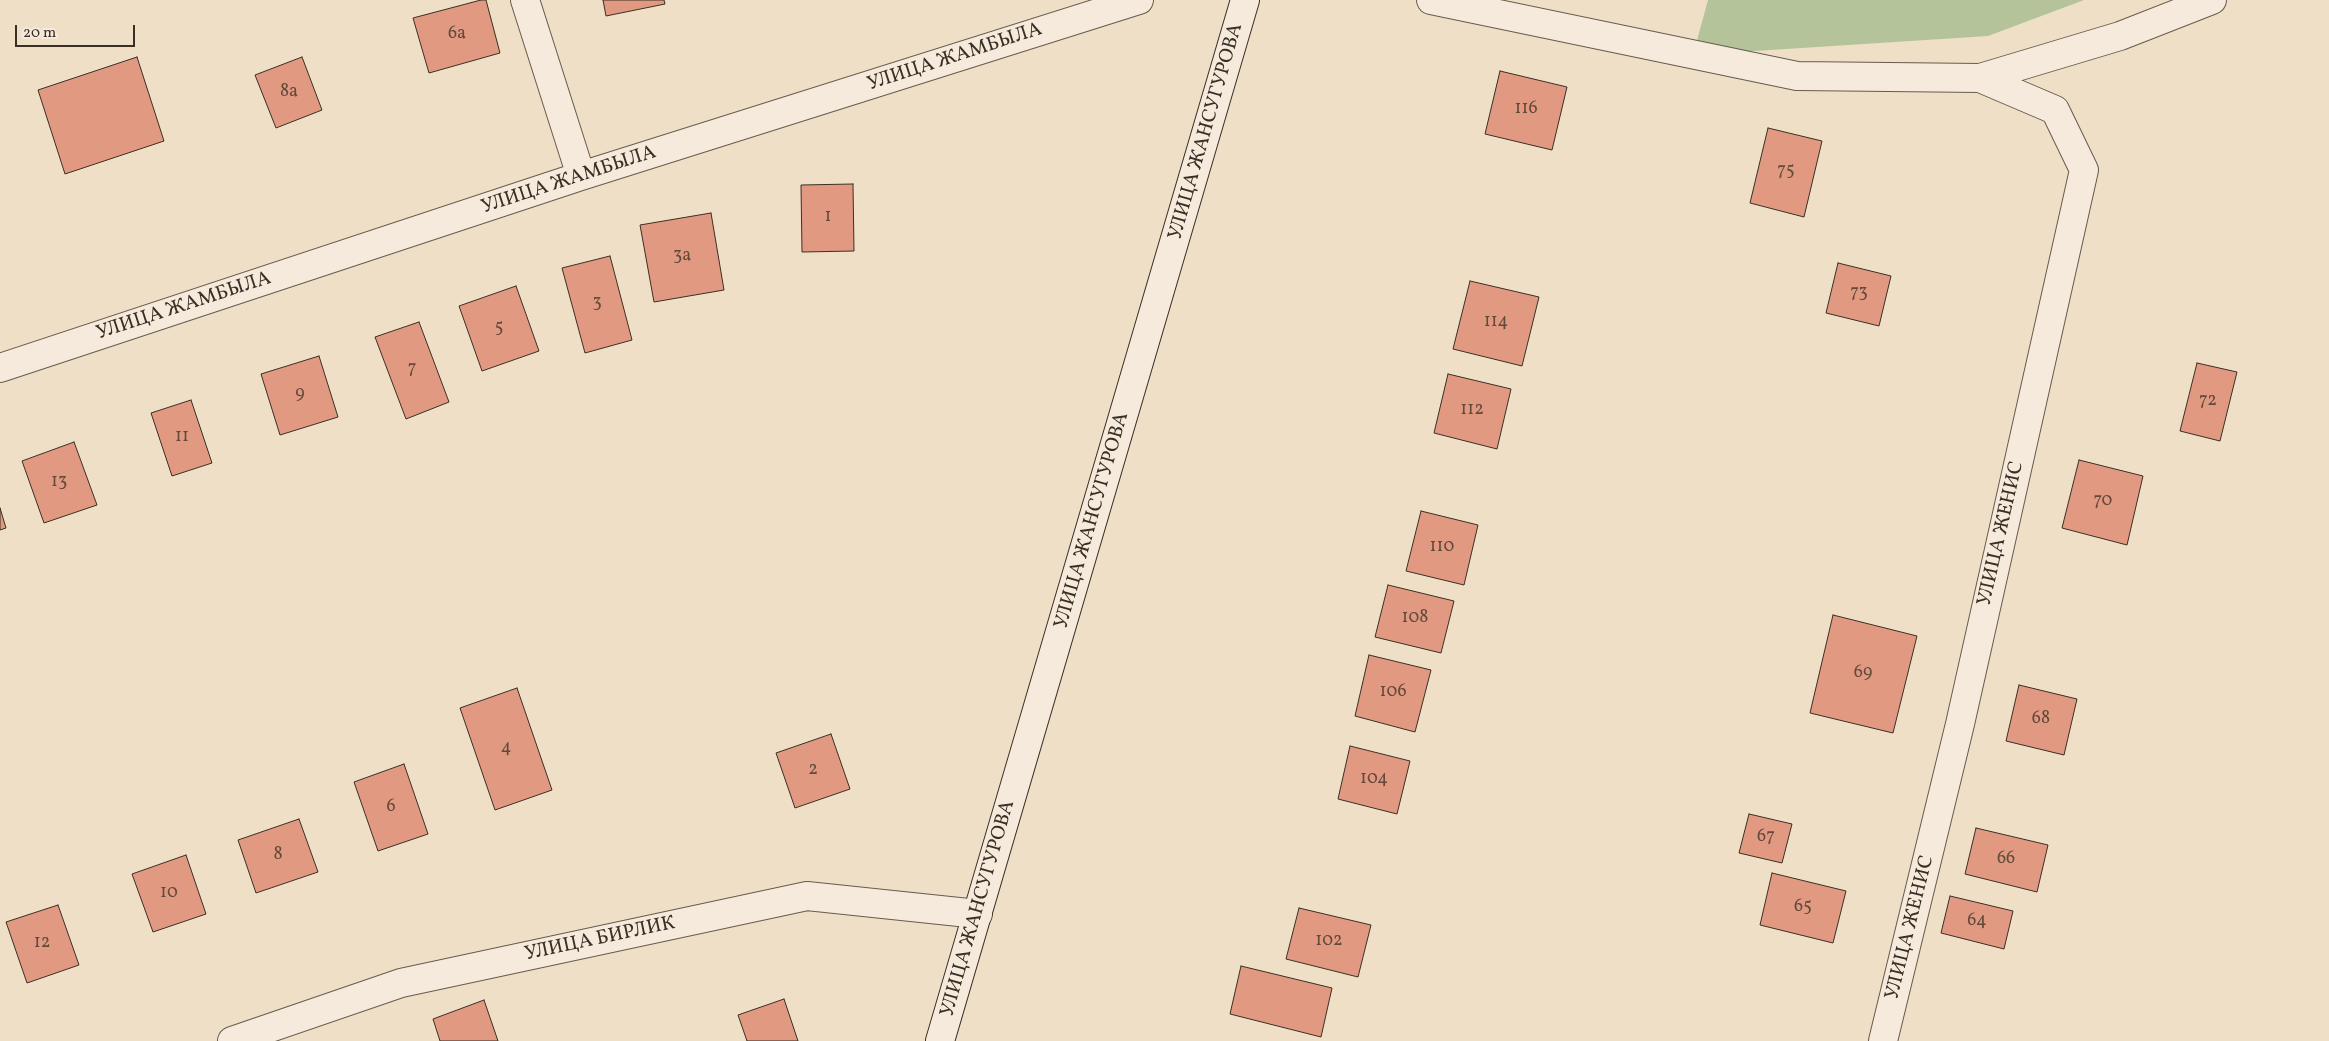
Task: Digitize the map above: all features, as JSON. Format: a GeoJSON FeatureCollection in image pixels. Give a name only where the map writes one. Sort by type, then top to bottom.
{"type":"FeatureCollection","features":[{"type":"Feature","properties":{"kind":"street"},"geometry":{"type":"LineString","coordinates":[[525,0],[581,176]]}},
{"type":"Feature","properties":{"kind":"street","name":"УЛИЦА ЖАМБЫЛА"},"geometry":{"type":"LineString","coordinates":[[0,368],[581,176],[1139,0]]}},
{"type":"Feature","properties":{"kind":"street","name":"УЛИЦА ЖАНСУГУРОВА"},"geometry":{"type":"LineString","coordinates":[[940,1041],[1245,0]]}},
{"type":"Feature","properties":{"kind":"street"},"geometry":{"type":"LineString","coordinates":[[1431,0],[1797,76],[1980,78],[2120,36],[2212,0]]}},
{"type":"Feature","properties":{"kind":"street","name":"УЛИЦА ЖЕНИС"},"geometry":{"type":"LineString","coordinates":[[1883,1041],[1960,724],[2084,170],[2055,110],[1980,78]]}},
{"type":"Feature","properties":{"kind":"street","name":"УЛИЦА БИРЛИК"},"geometry":{"type":"LineString","coordinates":[[232,1041],[401,983],[807,896],[978,914]]}},
{"type":"Feature","properties":{"kind":"green space"},"geometry":{"type":"Polygon","coordinates":[[[1708,0],[2084,0],[1988,36],[1693,55],[1708,0]]]}},
{"type":"Feature","properties":{"kind":"building"},"geometry":{"type":"Polygon","coordinates":[[[486,0],[500,53],[429,73],[413,18],[486,0]]]}},
{"type":"Feature","properties":{"kind":"building"},"geometry":{"type":"Polygon","coordinates":[[[603,0],[664,0],[665,4],[606,16],[603,0]]]}},
{"type":"Feature","properties":{"kind":"building"},"geometry":{"type":"Polygon","coordinates":[[[137,57],[164,141],[65,174],[38,90],[137,57]]]}},
{"type":"Feature","properties":{"kind":"building"},"geometry":{"type":"Polygon","coordinates":[[[302,57],[322,110],[276,128],[255,75],[302,57]]]}},
{"type":"Feature","properties":{"kind":"building"},"geometry":{"type":"Polygon","coordinates":[[[1500,71],[1567,87],[1552,150],[1485,134],[1500,71]]]}},
{"type":"Feature","properties":{"kind":"building"},"geometry":{"type":"Polygon","coordinates":[[[1768,128],[1822,141],[1804,217],[1750,203],[1768,128]]]}},
{"type":"Feature","properties":{"kind":"building"},"geometry":{"type":"Polygon","coordinates":[[[853,184],[854,251],[802,252],[801,185],[853,184]]]}},
{"type":"Feature","properties":{"kind":"building"},"geometry":{"type":"Polygon","coordinates":[[[711,213],[724,290],[654,302],[640,225],[711,213]]]}},
{"type":"Feature","properties":{"kind":"building"},"geometry":{"type":"Polygon","coordinates":[[[610,256],[632,340],[585,353],[562,268],[610,256]]]}},
{"type":"Feature","properties":{"kind":"building"},"geometry":{"type":"Polygon","coordinates":[[[1838,263],[1891,276],[1879,326],[1826,313],[1838,263]]]}},
{"type":"Feature","properties":{"kind":"building"},"geometry":{"type":"Polygon","coordinates":[[[1470,281],[1539,297],[1522,366],[1453,349],[1470,281]]]}},
{"type":"Feature","properties":{"kind":"building"},"geometry":{"type":"Polygon","coordinates":[[[516,286],[539,351],[482,371],[459,306],[516,286]]]}},
{"type":"Feature","properties":{"kind":"building"},"geometry":{"type":"Polygon","coordinates":[[[419,322],[449,402],[406,419],[375,337],[419,322]]]}},
{"type":"Feature","properties":{"kind":"building"},"geometry":{"type":"Polygon","coordinates":[[[319,356],[338,417],[280,435],[261,374],[319,356]]]}},
{"type":"Feature","properties":{"kind":"building"},"geometry":{"type":"Polygon","coordinates":[[[2197,363],[2237,372],[2220,441],[2180,431],[2197,363]]]}},
{"type":"Feature","properties":{"kind":"building"},"geometry":{"type":"Polygon","coordinates":[[[1448,374],[1511,389],[1497,449],[1434,433],[1448,374]]]}},
{"type":"Feature","properties":{"kind":"building"},"geometry":{"type":"Polygon","coordinates":[[[191,400],[212,463],[172,476],[151,413],[191,400]]]}},
{"type":"Feature","properties":{"kind":"building"},"geometry":{"type":"Polygon","coordinates":[[[74,442],[97,505],[44,523],[22,461],[74,442]]]}},
{"type":"Feature","properties":{"kind":"building"},"geometry":{"type":"Polygon","coordinates":[[[2079,460],[2143,476],[2127,545],[2062,528],[2079,460]]]}},
{"type":"Feature","properties":{"kind":"building"},"geometry":{"type":"Polygon","coordinates":[[[0,508],[6,528],[0,530],[0,508]]]}},
{"type":"Feature","properties":{"kind":"building"},"geometry":{"type":"Polygon","coordinates":[[[1421,511],[1478,525],[1464,585],[1406,571],[1421,511]]]}},
{"type":"Feature","properties":{"kind":"building"},"geometry":{"type":"Polygon","coordinates":[[[1388,585],[1454,601],[1441,653],[1375,637],[1388,585]]]}},
{"type":"Feature","properties":{"kind":"building"},"geometry":{"type":"Polygon","coordinates":[[[1833,615],[1917,636],[1893,733],[1810,713],[1833,615]]]}},
{"type":"Feature","properties":{"kind":"building"},"geometry":{"type":"Polygon","coordinates":[[[1369,655],[1431,670],[1415,732],[1355,716],[1369,655]]]}},
{"type":"Feature","properties":{"kind":"building"},"geometry":{"type":"Polygon","coordinates":[[[2019,685],[2077,699],[2064,755],[2006,741],[2019,685]]]}},
{"type":"Feature","properties":{"kind":"building"},"geometry":{"type":"Polygon","coordinates":[[[517,688],[552,790],[495,810],[460,708],[517,688]]]}},
{"type":"Feature","properties":{"kind":"building"},"geometry":{"type":"Polygon","coordinates":[[[831,734],[850,789],[795,808],[776,753],[831,734]]]}},
{"type":"Feature","properties":{"kind":"building"},"geometry":{"type":"Polygon","coordinates":[[[1350,746],[1410,761],[1397,814],[1338,799],[1350,746]]]}},
{"type":"Feature","properties":{"kind":"building"},"geometry":{"type":"Polygon","coordinates":[[[404,764],[428,834],[378,851],[354,782],[404,764]]]}},
{"type":"Feature","properties":{"kind":"building"},"geometry":{"type":"Polygon","coordinates":[[[1749,814],[1792,824],[1782,863],[1739,853],[1749,814]]]}},
{"type":"Feature","properties":{"kind":"building"},"geometry":{"type":"Polygon","coordinates":[[[299,819],[318,872],[256,893],[238,840],[299,819]]]}},
{"type":"Feature","properties":{"kind":"building"},"geometry":{"type":"Polygon","coordinates":[[[1976,828],[2048,845],[2037,892],[1965,874],[1976,828]]]}},
{"type":"Feature","properties":{"kind":"building"},"geometry":{"type":"Polygon","coordinates":[[[186,855],[206,914],[153,932],[132,874],[186,855]]]}},
{"type":"Feature","properties":{"kind":"building"},"geometry":{"type":"Polygon","coordinates":[[[1772,873],[1846,891],[1833,943],[1760,925],[1772,873]]]}},
{"type":"Feature","properties":{"kind":"building"},"geometry":{"type":"Polygon","coordinates":[[[1950,896],[2013,911],[2004,949],[1941,933],[1950,896]]]}},
{"type":"Feature","properties":{"kind":"building"},"geometry":{"type":"Polygon","coordinates":[[[58,905],[79,965],[27,983],[6,922],[58,905]]]}},
{"type":"Feature","properties":{"kind":"building"},"geometry":{"type":"Polygon","coordinates":[[[1299,908],[1371,925],[1358,977],[1286,959],[1299,908]]]}},
{"type":"Feature","properties":{"kind":"building"},"geometry":{"type":"Polygon","coordinates":[[[1241,966],[1332,988],[1321,1037],[1230,1014],[1241,966]]]}},
{"type":"Feature","properties":{"kind":"building"},"geometry":{"type":"Polygon","coordinates":[[[784,999],[798,1041],[747,1041],[738,1015],[784,999]]]}},
{"type":"Feature","properties":{"kind":"building"},"geometry":{"type":"Polygon","coordinates":[[[484,1000],[498,1041],[440,1041],[433,1019],[484,1000]]]}}]}
